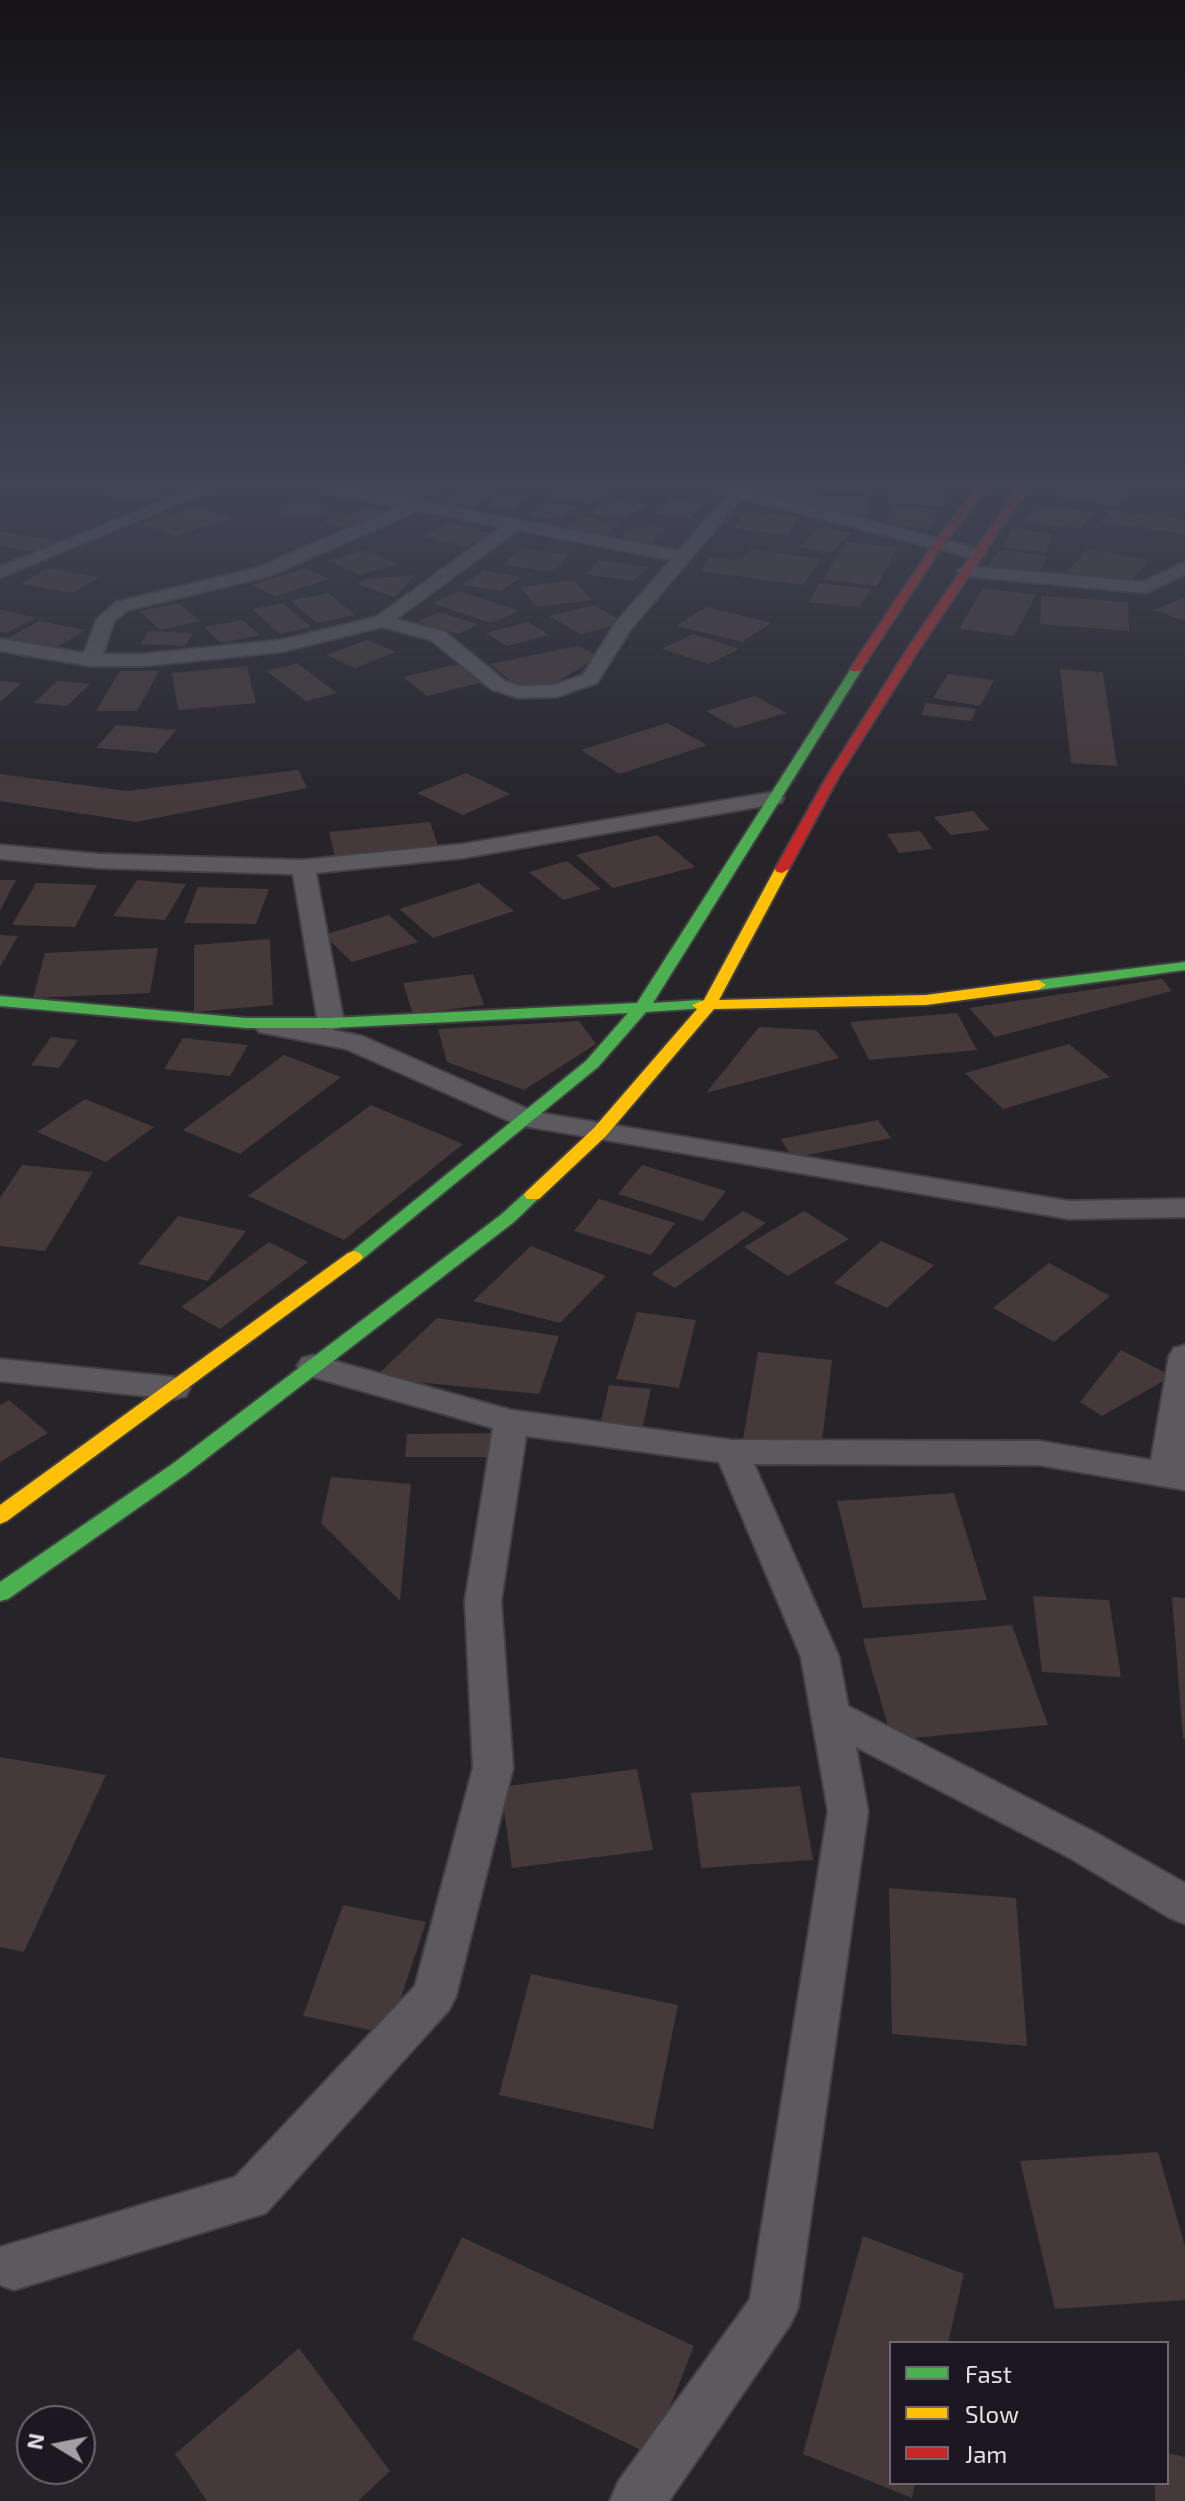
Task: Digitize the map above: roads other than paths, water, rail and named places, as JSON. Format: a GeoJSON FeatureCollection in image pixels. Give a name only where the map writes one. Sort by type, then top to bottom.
{"type":"FeatureCollection","features":[{"type":"Feature","properties":{"kind":"street"},"geometry":{"type":"LineString","coordinates":[[91,660],[106,619],[127,605]]}},
{"type":"Feature","properties":{"kind":"street"},"geometry":{"type":"LineString","coordinates":[[0,645],[91,660],[143,660],[281,646],[382,621],[404,605]]}},
{"type":"Feature","properties":{"kind":"street"},"geometry":{"type":"LineString","coordinates":[[382,621],[438,636],[498,685],[518,692],[556,691],[590,679],[623,626],[641,605]]}},
{"type":"Feature","properties":{"kind":"street"},"geometry":{"type":"LineString","coordinates":[[0,1516],[392,1229],[592,1064],[643,1006],[899,605]]}},
{"type":"Feature","properties":{"kind":"street"},"geometry":{"type":"LineString","coordinates":[[0,1593],[178,1470],[508,1218],[600,1132],[709,1005],[832,778],[944,605]]}},
{"type":"Feature","properties":{"kind":"street"},"geometry":{"type":"LineString","coordinates":[[0,852],[99,861],[303,867],[463,851],[773,798]]}},
{"type":"Feature","properties":{"kind":"street"},"geometry":{"type":"LineString","coordinates":[[303,867],[331,1023]]}},
{"type":"Feature","properties":{"kind":"street"},"geometry":{"type":"LineString","coordinates":[[246,1023],[331,1023],[643,1006],[926,1000],[1185,966]]}},
{"type":"Feature","properties":{"kind":"street"},"geometry":{"type":"LineString","coordinates":[[0,1001],[246,1023],[353,1042],[528,1119],[600,1132],[1069,1210],[1185,1208]]}},
{"type":"Feature","properties":{"kind":"street"},"geometry":{"type":"LineString","coordinates":[[313,1366],[511,1422],[732,1452],[1039,1453],[1176,1475],[1185,1356]]}},
{"type":"Feature","properties":{"kind":"street"},"geometry":{"type":"LineString","coordinates":[[0,1370],[174,1388]]}},
{"type":"Feature","properties":{"kind":"street"},"geometry":{"type":"LineString","coordinates":[[14,2266],[249,2196],[434,1996],[493,1768],[483,1601],[511,1422]]}},
{"type":"Feature","properties":{"kind":"street"},"geometry":{"type":"LineString","coordinates":[[637,2501],[773,2308],[848,1811],[820,1657],[732,1452]]}},
{"type":"Feature","properties":{"kind":"street"},"geometry":{"type":"LineString","coordinates":[[832,1716],[1084,1846],[1185,1905]]}}]}
